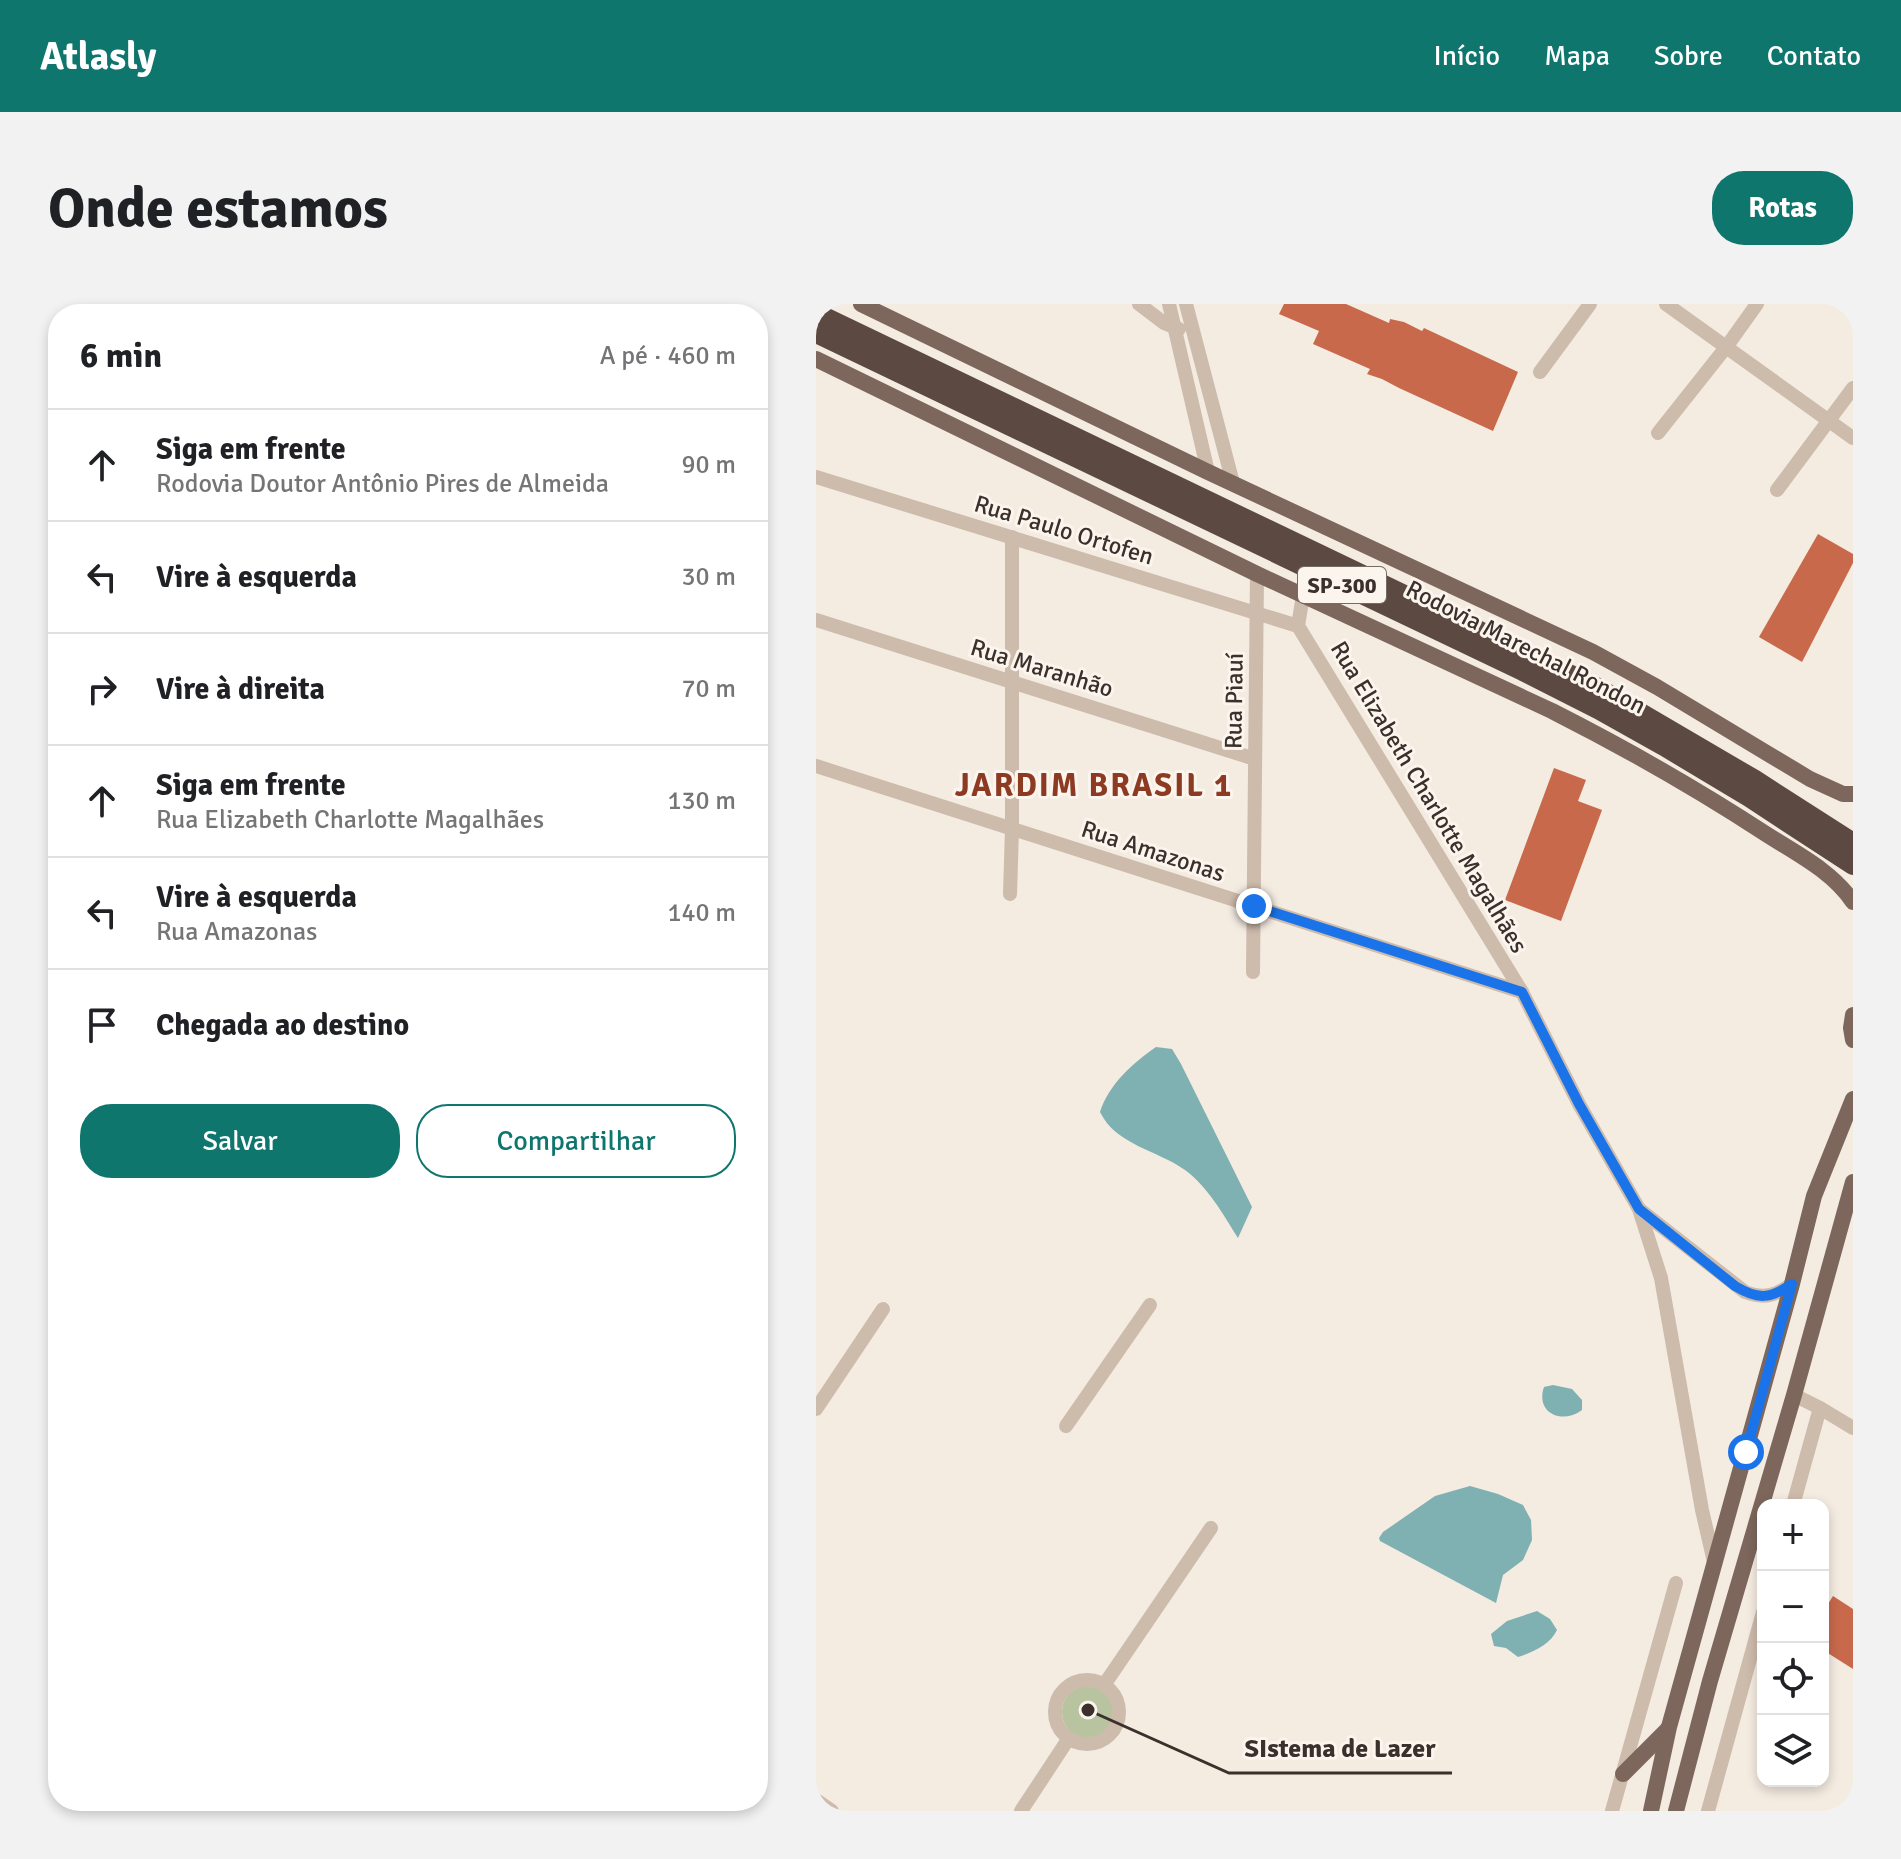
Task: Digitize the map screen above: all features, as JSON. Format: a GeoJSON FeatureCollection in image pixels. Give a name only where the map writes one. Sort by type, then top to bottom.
{"type":"FeatureCollection","features":[{"type":"Feature","properties":{"kind":"highway","name":"Rodovia Marechal Rondon"},"geometry":{"type":"LineString","coordinates":[[816,313],[1596,687],[1755,780],[1853,843]]}},
{"type":"Feature","properties":{"kind":"highway","name":"Rodovia Marechal Rondon"},"geometry":{"type":"LineString","coordinates":[[816,333],[1598,709],[1749,797],[1853,865]]}},
{"type":"Feature","properties":{"kind":"main road"},"geometry":{"type":"LineString","coordinates":[[861,304],[1208,472],[1593,652],[1810,779],[1843,794],[1853,794]]}},
{"type":"Feature","properties":{"kind":"main road"},"geometry":{"type":"LineString","coordinates":[[816,359],[1257,574],[1552,711],[1727,809],[1826,872],[1853,902]]}},
{"type":"Feature","properties":{"kind":"main road"},"geometry":{"type":"LineString","coordinates":[[1853,1015],[1853,1040]]}},
{"type":"Feature","properties":{"kind":"main road"},"geometry":{"type":"LineString","coordinates":[[1651,1811],[1669,1727],[1814,1196],[1853,1099]]}},
{"type":"Feature","properties":{"kind":"main road"},"geometry":{"type":"LineString","coordinates":[[1676,1811],[1710,1681],[1853,1182]]}},
{"type":"Feature","properties":{"kind":"main road"},"geometry":{"type":"LineString","coordinates":[[1623,1774],[1669,1727]]}},
{"type":"Feature","properties":{"kind":"street"},"geometry":{"type":"LineString","coordinates":[[1139,304],[1174,328],[1193,328]]}},
{"type":"Feature","properties":{"kind":"street"},"geometry":{"type":"LineString","coordinates":[[1169,304],[1208,472]]}},
{"type":"Feature","properties":{"kind":"street"},"geometry":{"type":"LineString","coordinates":[[1186,304],[1233,483]]}},
{"type":"Feature","properties":{"kind":"street"},"geometry":{"type":"LineString","coordinates":[[1540,372],[1590,304]]}},
{"type":"Feature","properties":{"kind":"street"},"geometry":{"type":"LineString","coordinates":[[1666,304],[1853,438]]}},
{"type":"Feature","properties":{"kind":"street"},"geometry":{"type":"LineString","coordinates":[[1658,433],[1757,304]]}},
{"type":"Feature","properties":{"kind":"street"},"geometry":{"type":"LineString","coordinates":[[1777,490],[1853,388]]}},
{"type":"Feature","properties":{"kind":"street","name":"Rua Paulo Ortofen"},"geometry":{"type":"LineString","coordinates":[[816,477],[1298,626]]}},
{"type":"Feature","properties":{"kind":"street"},"geometry":{"type":"LineString","coordinates":[[1010,894],[1012,537]]}},
{"type":"Feature","properties":{"kind":"street","name":"Rua Piauí"},"geometry":{"type":"LineString","coordinates":[[1253,972],[1257,574]]}},
{"type":"Feature","properties":{"kind":"street"},"geometry":{"type":"LineString","coordinates":[[1298,626],[1303,595]]}},
{"type":"Feature","properties":{"kind":"street","name":"Rua Maranhão"},"geometry":{"type":"LineString","coordinates":[[816,620],[1255,759]]}},
{"type":"Feature","properties":{"kind":"street","name":"Rua Elizabeth Charlotte Magalhães"},"geometry":{"type":"LineString","coordinates":[[1298,626],[1522,992],[1579,1104],[1639,1209],[1661,1278],[1714,1562]]}},
{"type":"Feature","properties":{"kind":"street","name":"Rua Amazonas"},"geometry":{"type":"LineString","coordinates":[[816,766],[1522,992]]}},
{"type":"Feature","properties":{"kind":"street"},"geometry":{"type":"LineString","coordinates":[[1639,1209],[1745,1292],[1765,1297],[1777,1294],[1792,1284]]}},
{"type":"Feature","properties":{"kind":"street"},"geometry":{"type":"LineString","coordinates":[[1066,1426],[1150,1305]]}},
{"type":"Feature","properties":{"kind":"street"},"geometry":{"type":"LineString","coordinates":[[816,1409],[883,1309]]}},
{"type":"Feature","properties":{"kind":"street"},"geometry":{"type":"LineString","coordinates":[[1794,1395],[1853,1428]]}},
{"type":"Feature","properties":{"kind":"street"},"geometry":{"type":"LineString","coordinates":[[1795,1499],[1820,1408]]}},
{"type":"Feature","properties":{"kind":"street"},"geometry":{"type":"LineString","coordinates":[[1104,1685],[1211,1528]]}},
{"type":"Feature","properties":{"kind":"street"},"geometry":{"type":"LineString","coordinates":[[1612,1811],[1676,1583]]}},
{"type":"Feature","properties":{"kind":"street"},"geometry":{"type":"LineString","coordinates":[[1708,1811],[1757,1634]]}},
{"type":"Feature","properties":{"kind":"street"},"geometry":{"type":"LineString","coordinates":[[1086,1680],[1104,1685],[1117,1701],[1117,1722],[1112,1731],[1097,1742],[1077,1742],[1069,1738],[1056,1722],[1056,1702],[1061,1693],[1068,1686],[1086,1680]]}},
{"type":"Feature","properties":{"kind":"street"},"geometry":{"type":"LineString","coordinates":[[1021,1811],[1069,1738]]}},
{"type":"Feature","properties":{"kind":"street"},"geometry":{"type":"LineString","coordinates":[[816,1800],[832,1811]]}},
{"type":"Feature","properties":{"kind":"green space"},"geometry":{"type":"Polygon","coordinates":[[[1088,1686],[1106,1694],[1114,1712],[1106,1730],[1088,1738],[1070,1730],[1062,1712],[1070,1694],[1088,1686]]]}},
{"type":"Feature","properties":{"kind":"water"},"geometry":{"type":"Polygon","coordinates":[[[1156,1047],[1172,1049],[1181,1064],[1252,1207],[1238,1238],[1201,1184],[1174,1163],[1127,1140],[1107,1123],[1100,1112],[1109,1092],[1123,1075],[1156,1047]]]}},
{"type":"Feature","properties":{"kind":"water"},"geometry":{"type":"Polygon","coordinates":[[[1553,1385],[1572,1389],[1582,1400],[1582,1410],[1559,1416],[1547,1410],[1543,1404],[1544,1387],[1553,1385]]]}},
{"type":"Feature","properties":{"kind":"water"},"geometry":{"type":"Polygon","coordinates":[[[1470,1486],[1523,1505],[1531,1520],[1532,1540],[1523,1560],[1503,1575],[1496,1603],[1379,1538],[1435,1496],[1470,1486]]]}},
{"type":"Feature","properties":{"kind":"water"},"geometry":{"type":"Polygon","coordinates":[[[1537,1611],[1550,1619],[1557,1630],[1546,1644],[1518,1657],[1506,1648],[1494,1646],[1491,1634],[1507,1621],[1537,1611]]]}},
{"type":"Feature","properties":{"kind":"building"},"geometry":{"type":"Polygon","coordinates":[[[1284,304],[1346,304],[1389,323],[1390,319],[1422,331],[1424,328],[1518,372],[1493,431],[1367,374],[1370,369],[1313,344],[1319,331],[1279,314],[1284,304]]]}},
{"type":"Feature","properties":{"kind":"building"},"geometry":{"type":"Polygon","coordinates":[[[1818,534],[1853,554],[1853,563],[1802,662],[1759,637],[1818,534]]]}},
{"type":"Feature","properties":{"kind":"building"},"geometry":{"type":"Polygon","coordinates":[[[1554,768],[1586,780],[1578,801],[1602,810],[1561,921],[1505,900],[1554,768]]]}},
{"type":"Feature","properties":{"kind":"building"},"geometry":{"type":"Polygon","coordinates":[[[1833,1596],[1853,1609],[1853,1669],[1829,1654],[1829,1602],[1833,1596]]]}},
{"type":"Feature","properties":{"kind":"place","name":"SIstema de Lazer"},"geometry":{"type":"Point","coordinates":[1088,1710]}},
{"type":"Feature","properties":{"kind":"district","name":"JARDIM BRASIL 1"},"geometry":{"type":"Point","coordinates":[1094,785]}},
{"type":"Feature","properties":{"kind":"route"},"geometry":{"type":"LineString","coordinates":[[1254,906],[1522,992],[1579,1104],[1639,1209],[1745,1292],[1765,1297],[1777,1294],[1792,1284],[1746,1452]]}}]}
